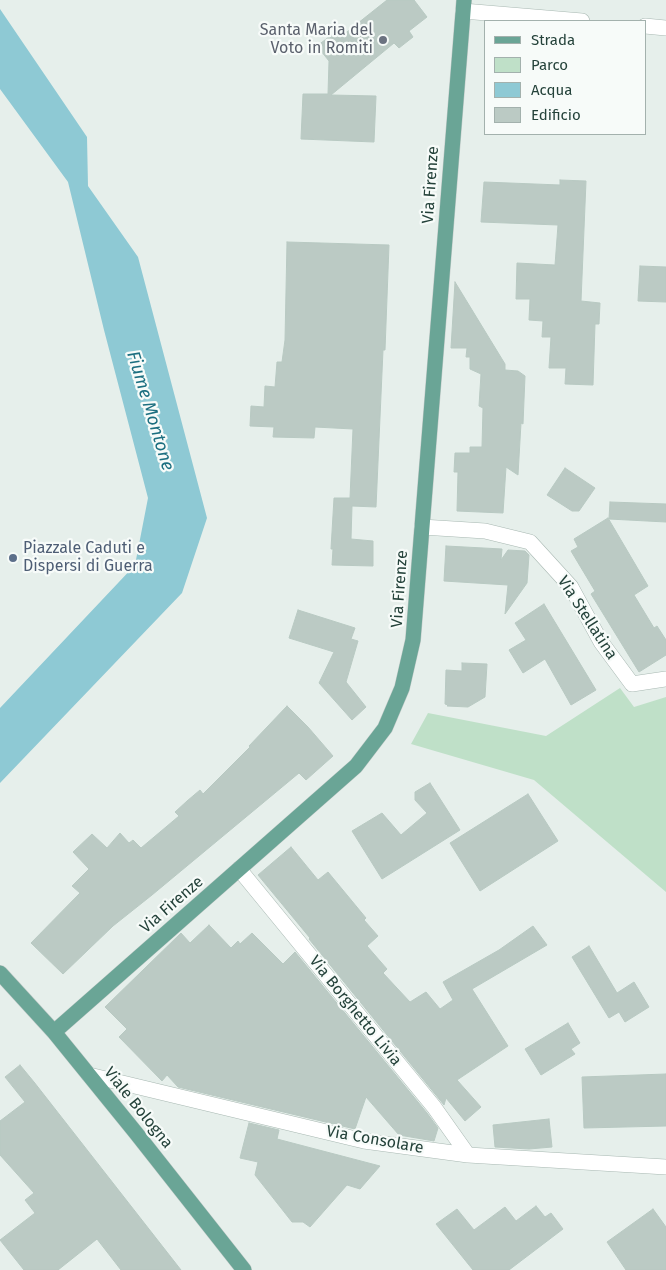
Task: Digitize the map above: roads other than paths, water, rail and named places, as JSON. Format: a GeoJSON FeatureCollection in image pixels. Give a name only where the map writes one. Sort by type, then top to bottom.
{"type":"FeatureCollection","features":[{"type":"Feature","properties":{"kind":"main road","name":"Via Firenze"},"geometry":{"type":"LineString","coordinates":[[54,1032],[356,766],[384,728],[402,688],[413,640],[463,6]]}},
{"type":"Feature","properties":{"kind":"main road","name":"Viale Bologna"},"geometry":{"type":"LineString","coordinates":[[0,973],[54,1032],[244,1270]]}},
{"type":"Feature","properties":{"kind":"street"},"geometry":{"type":"LineString","coordinates":[[463,6],[574,20]]}},
{"type":"Feature","properties":{"kind":"street"},"geometry":{"type":"LineString","coordinates":[[646,26],[666,28]]}},
{"type":"Feature","properties":{"kind":"street","name":"Via Stellatina"},"geometry":{"type":"LineString","coordinates":[[422,527],[485,531],[530,542],[571,587],[601,642],[632,684],[666,679]]}},
{"type":"Feature","properties":{"kind":"street","name":"Via Borghetto Livia"},"geometry":{"type":"LineString","coordinates":[[239,869],[434,1107],[468,1155]]}},
{"type":"Feature","properties":{"kind":"street","name":"Via Consolare"},"geometry":{"type":"LineString","coordinates":[[89,1075],[364,1141],[468,1155],[666,1167]]}},
{"type":"Feature","properties":{"kind":"water","name":"Fiume Montone"},"geometry":{"type":"Polygon","coordinates":[[[0,9],[87,137],[88,186],[138,257],[207,518],[182,593],[0,783],[0,708],[135,565],[148,498],[68,182],[0,89],[0,9]]]}},
{"type":"Feature","properties":{"kind":"place","name":"Santa Maria del Voto in Romiti"},"geometry":{"type":"Point","coordinates":[383,40]}},
{"type":"Feature","properties":{"kind":"place","name":"Piazzale Caduti e Dispersi di Guerra"},"geometry":{"type":"Point","coordinates":[13,558]}}]}
